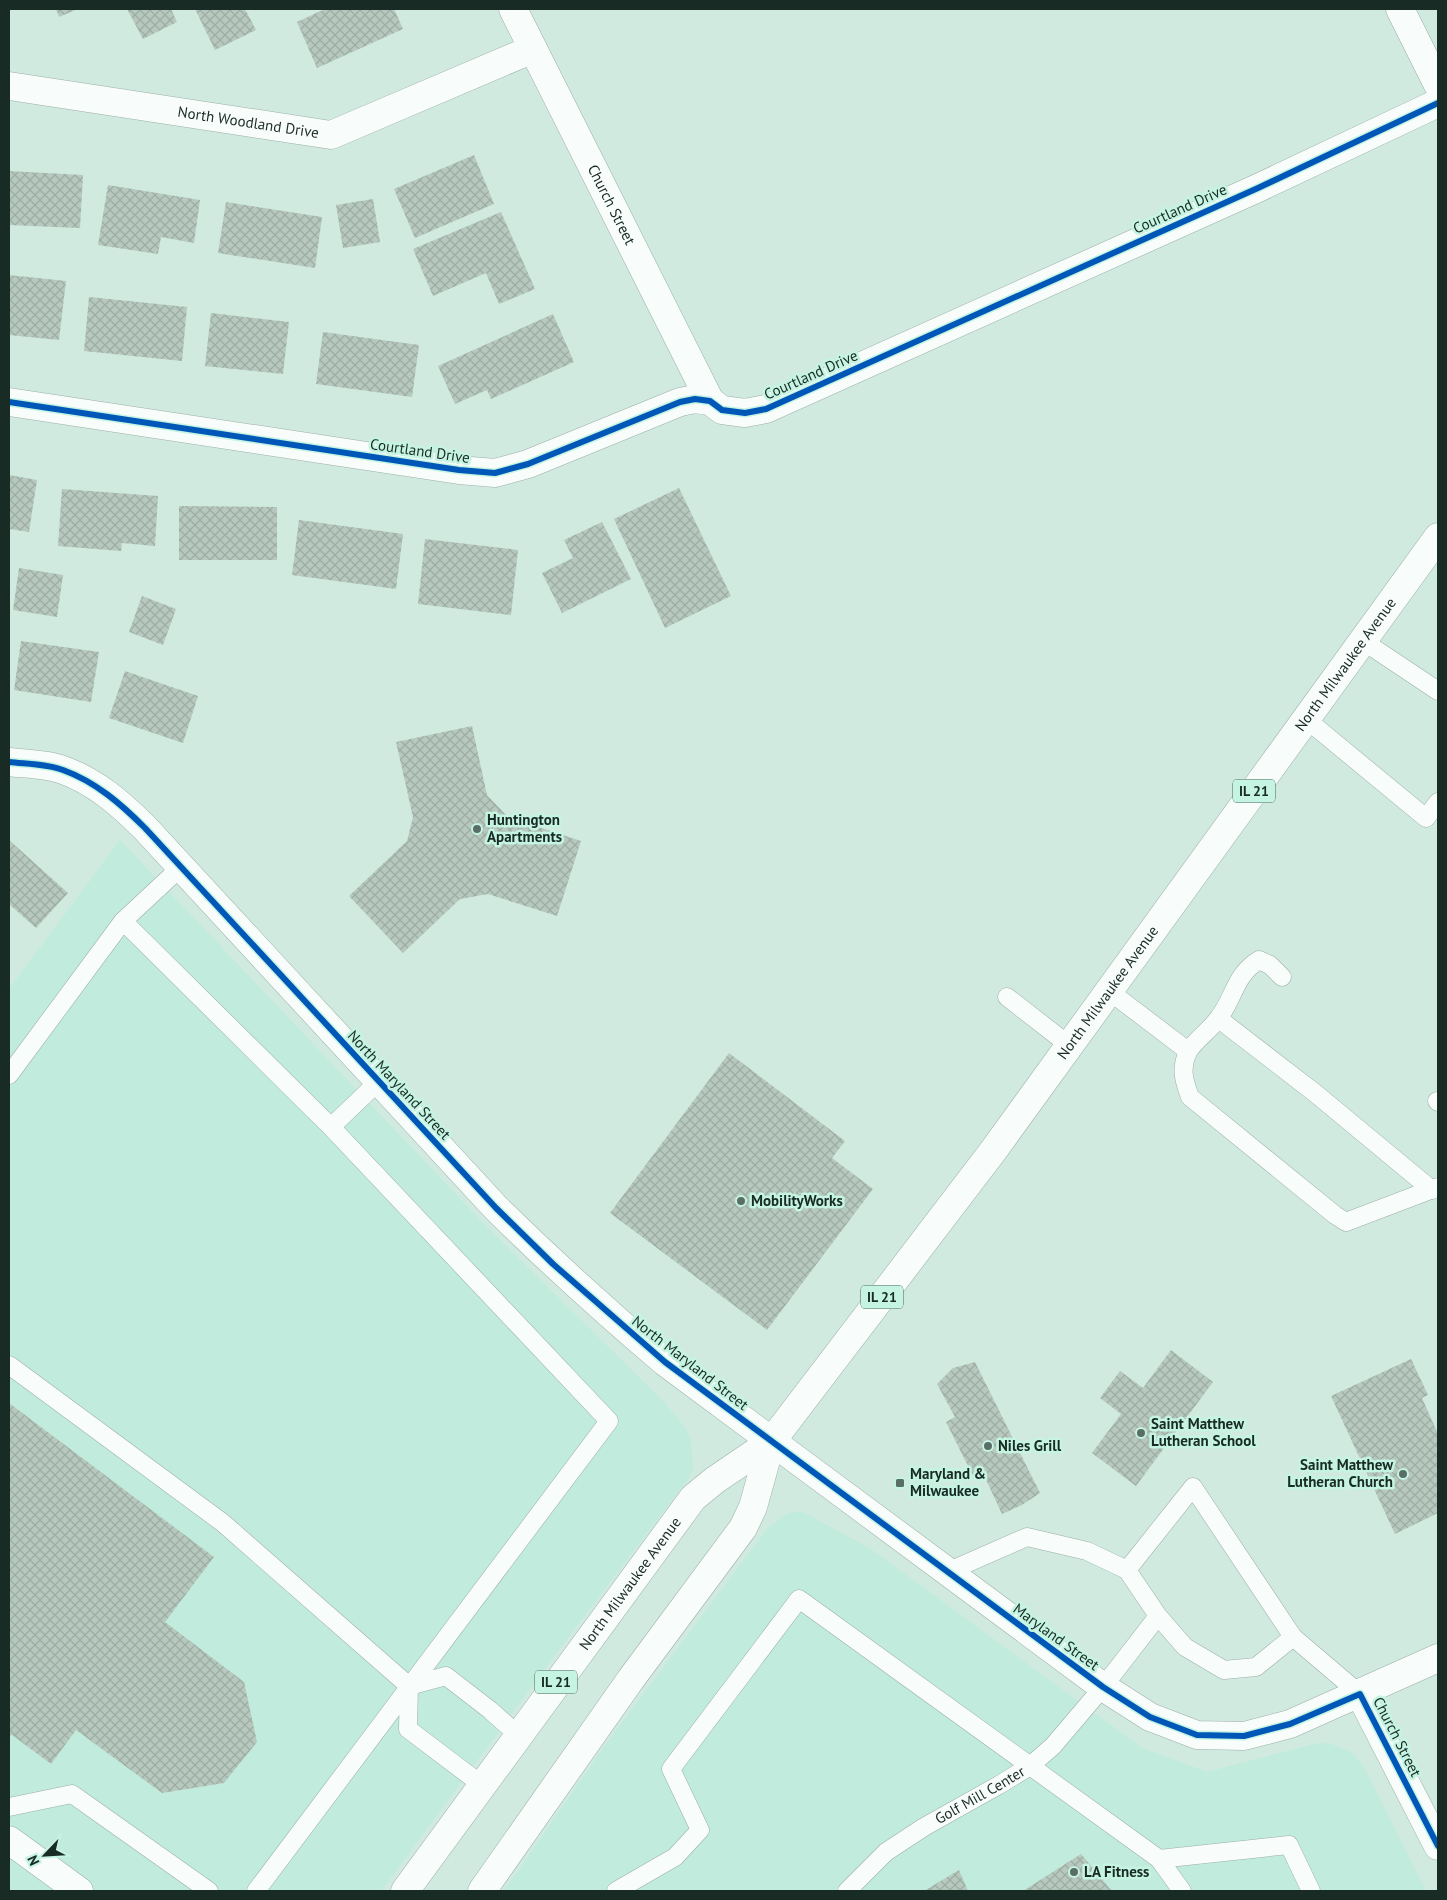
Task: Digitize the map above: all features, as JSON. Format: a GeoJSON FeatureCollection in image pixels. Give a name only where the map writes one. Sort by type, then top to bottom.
{"type":"FeatureCollection","features":[{"type":"Feature","properties":{"kind":"street","name":"Church Street"},"geometry":{"type":"LineString","coordinates":[[513,9],[710,401]]}},
{"type":"Feature","properties":{"kind":"street"},"geometry":{"type":"LineString","coordinates":[[1400,9],[1438,85]]}},
{"type":"Feature","properties":{"kind":"street","name":"North Woodland Drive"},"geometry":{"type":"LineString","coordinates":[[9,86],[331,135],[533,49]]}},
{"type":"Feature","properties":{"kind":"street","name":"Courtland Drive"},"geometry":{"type":"LineString","coordinates":[[9,402],[449,469],[496,473],[528,464],[680,402],[695,399],[710,401],[722,410],[745,413],[766,409],[1249,192],[1438,103]]}},
{"type":"Feature","properties":{"kind":"street","name":"North Milwaukee Avenue"},"geometry":{"type":"LineString","coordinates":[[405,1891],[693,1498],[715,1480],[771,1442],[993,1151],[1438,537]]}},
{"type":"Feature","properties":{"kind":"street","name":"North Maryland Street"},"geometry":{"type":"LineString","coordinates":[[9,762],[62,770],[96,786],[127,811],[496,1208],[560,1270],[665,1362],[771,1442]]}},
{"type":"Feature","properties":{"kind":"street","name":"North Milwaukee Avenue"},"geometry":{"type":"LineString","coordinates":[[482,1891],[631,1679],[742,1528],[753,1507],[771,1442]]}},
{"type":"Feature","properties":{"kind":"street","name":"Maryland Street"},"geometry":{"type":"LineString","coordinates":[[771,1442],[1103,1687],[1150,1717],[1196,1735],[1244,1736],[1290,1724],[1438,1658]]}},
{"type":"Feature","properties":{"kind":"street","name":"Church Street"},"geometry":{"type":"LineString","coordinates":[[1360,1694],[1438,1846]]}},
{"type":"Feature","properties":{"kind":"street"},"geometry":{"type":"LineString","coordinates":[[9,1840],[79,1891]]}},
{"type":"Feature","properties":{"kind":"lane"},"geometry":{"type":"LineString","coordinates":[[1363,641],[1438,691]]}},
{"type":"Feature","properties":{"kind":"lane"},"geometry":{"type":"LineString","coordinates":[[1306,719],[1426,818],[1438,802]]}},
{"type":"Feature","properties":{"kind":"lane"},"geometry":{"type":"LineString","coordinates":[[9,1076],[124,921],[181,867]]}},
{"type":"Feature","properties":{"kind":"lane"},"geometry":{"type":"LineString","coordinates":[[124,921],[331,1127],[609,1421],[256,1891]]}},
{"type":"Feature","properties":{"kind":"lane"},"geometry":{"type":"LineString","coordinates":[[1282,977],[1270,964],[1259,960],[1249,966],[1236,983],[1219,1019],[1188,1051],[1182,1076],[1190,1097],[1346,1222],[1435,1188]]}},
{"type":"Feature","properties":{"kind":"lane"},"geometry":{"type":"LineString","coordinates":[[1109,991],[1188,1051]]}},
{"type":"Feature","properties":{"kind":"lane"},"geometry":{"type":"LineString","coordinates":[[1007,997],[1070,1046]]}},
{"type":"Feature","properties":{"kind":"lane"},"geometry":{"type":"LineString","coordinates":[[1219,1019],[1435,1188]]}},
{"type":"Feature","properties":{"kind":"lane"},"geometry":{"type":"LineString","coordinates":[[331,1127],[379,1081]]}},
{"type":"Feature","properties":{"kind":"lane"},"geometry":{"type":"LineString","coordinates":[[9,1365],[223,1523],[409,1686]]}},
{"type":"Feature","properties":{"kind":"lane"},"geometry":{"type":"LineString","coordinates":[[1127,1570],[1193,1488],[1293,1637],[1360,1694]]}},
{"type":"Feature","properties":{"kind":"lane"},"geometry":{"type":"LineString","coordinates":[[947,1572],[1027,1537],[1087,1551],[1127,1570],[1158,1616],[1186,1647],[1224,1670],[1256,1667],[1293,1637]]}},
{"type":"Feature","properties":{"kind":"lane"},"geometry":{"type":"LineString","coordinates":[[616,1891],[675,1857],[700,1830],[671,1769],[799,1599],[1159,1859],[1182,1891]]}},
{"type":"Feature","properties":{"kind":"lane","name":"Golf Mill Center"},"geometry":{"type":"LineString","coordinates":[[847,1891],[886,1852],[924,1828],[999,1786],[1030,1766],[1053,1746],[1103,1687],[1158,1616]]}},
{"type":"Feature","properties":{"kind":"lane"},"geometry":{"type":"LineString","coordinates":[[409,1686],[446,1676],[490,1710],[518,1735]]}},
{"type":"Feature","properties":{"kind":"lane"},"geometry":{"type":"LineString","coordinates":[[409,1686],[408,1729],[482,1785]]}},
{"type":"Feature","properties":{"kind":"lane"},"geometry":{"type":"LineString","coordinates":[[9,1807],[72,1794],[209,1891]]}},
{"type":"Feature","properties":{"kind":"lane"},"geometry":{"type":"LineString","coordinates":[[1159,1859],[1289,1845],[1311,1891]]}},
{"type":"Feature","properties":{"kind":"shaded area"},"geometry":{"type":"Polygon","coordinates":[[[120,840],[483,1223],[665,1403],[686,1429],[691,1440],[693,1469],[688,1479],[381,1891],[9,1891],[9,989],[120,840]]]}},
{"type":"Feature","properties":{"kind":"shaded area"},"geometry":{"type":"Polygon","coordinates":[[[803,1512],[871,1549],[1142,1748],[1207,1772],[1314,1744],[1329,1743],[1353,1754],[1365,1769],[1426,1891],[504,1891],[603,1748],[767,1529],[785,1515],[803,1512]]]}},
{"type":"Feature","properties":{"kind":"building"},"geometry":{"type":"Polygon","coordinates":[[[56,9],[78,9],[59,17],[56,9]]]}},
{"type":"Feature","properties":{"kind":"building"},"geometry":{"type":"Polygon","coordinates":[[[127,9],[171,9],[177,22],[143,39],[127,9]]]}},
{"type":"Feature","properties":{"kind":"building"},"geometry":{"type":"Polygon","coordinates":[[[195,9],[245,9],[256,30],[215,50],[195,9]]]}},
{"type":"Feature","properties":{"kind":"building"},"geometry":{"type":"Polygon","coordinates":[[[325,9],[394,9],[403,29],[317,68],[297,22],[325,9]]]}},
{"type":"Feature","properties":{"kind":"building"},"geometry":{"type":"Polygon","coordinates":[[[474,155],[494,204],[415,238],[394,189],[474,155]]]}},
{"type":"Feature","properties":{"kind":"building"},"geometry":{"type":"Polygon","coordinates":[[[9,171],[83,175],[80,228],[9,225],[9,171]]]}},
{"type":"Feature","properties":{"kind":"building"},"geometry":{"type":"Polygon","coordinates":[[[108,185],[200,200],[194,243],[161,237],[158,254],[98,245],[108,185]]]}},
{"type":"Feature","properties":{"kind":"building"},"geometry":{"type":"Polygon","coordinates":[[[373,199],[380,242],[343,248],[336,205],[373,199]]]}},
{"type":"Feature","properties":{"kind":"building"},"geometry":{"type":"Polygon","coordinates":[[[226,202],[322,217],[315,268],[218,253],[226,202]]]}},
{"type":"Feature","properties":{"kind":"building"},"geometry":{"type":"Polygon","coordinates":[[[501,212],[535,289],[499,304],[486,273],[433,296],[413,249],[501,212]]]}},
{"type":"Feature","properties":{"kind":"building"},"geometry":{"type":"Polygon","coordinates":[[[9,275],[66,281],[59,340],[9,335],[9,275]]]}},
{"type":"Feature","properties":{"kind":"building"},"geometry":{"type":"Polygon","coordinates":[[[89,297],[187,307],[182,361],[84,351],[89,297]]]}},
{"type":"Feature","properties":{"kind":"building"},"geometry":{"type":"Polygon","coordinates":[[[211,313],[289,322],[283,374],[205,366],[211,313]]]}},
{"type":"Feature","properties":{"kind":"building"},"geometry":{"type":"Polygon","coordinates":[[[553,314],[574,362],[491,399],[487,390],[455,404],[438,366],[553,314]]]}},
{"type":"Feature","properties":{"kind":"building"},"geometry":{"type":"Polygon","coordinates":[[[323,332],[419,345],[412,397],[316,384],[323,332]]]}},
{"type":"Feature","properties":{"kind":"building"},"geometry":{"type":"Polygon","coordinates":[[[9,475],[37,480],[29,532],[9,529],[9,475]]]}},
{"type":"Feature","properties":{"kind":"building"},"geometry":{"type":"Polygon","coordinates":[[[679,488],[731,596],[665,628],[614,519],[679,488]]]}},
{"type":"Feature","properties":{"kind":"building"},"geometry":{"type":"Polygon","coordinates":[[[62,489],[158,496],[155,546],[122,543],[121,551],[58,546],[62,489]]]}},
{"type":"Feature","properties":{"kind":"building"},"geometry":{"type":"Polygon","coordinates":[[[179,506],[277,507],[277,560],[179,560],[179,506]]]}},
{"type":"Feature","properties":{"kind":"building"},"geometry":{"type":"Polygon","coordinates":[[[299,520],[403,534],[396,589],[292,575],[299,520]]]}},
{"type":"Feature","properties":{"kind":"building"},"geometry":{"type":"Polygon","coordinates":[[[602,522],[631,579],[562,613],[542,573],[573,558],[564,540],[602,522]]]}},
{"type":"Feature","properties":{"kind":"building"},"geometry":{"type":"Polygon","coordinates":[[[425,539],[518,550],[511,615],[418,604],[425,539]]]}},
{"type":"Feature","properties":{"kind":"building"},"geometry":{"type":"Polygon","coordinates":[[[19,568],[63,575],[57,617],[13,610],[19,568]]]}},
{"type":"Feature","properties":{"kind":"building"},"geometry":{"type":"Polygon","coordinates":[[[142,596],[176,609],[163,645],[129,632],[142,596]]]}},
{"type":"Feature","properties":{"kind":"building"},"geometry":{"type":"Polygon","coordinates":[[[21,641],[99,652],[91,702],[14,690],[21,641]]]}},
{"type":"Feature","properties":{"kind":"building"},"geometry":{"type":"Polygon","coordinates":[[[125,671],[198,696],[183,743],[109,718],[125,671]]]}},
{"type":"Feature","properties":{"kind":"building","name":"Huntington Apartments"},"geometry":{"type":"Polygon","coordinates":[[[472,726],[487,795],[508,817],[581,841],[557,916],[488,894],[460,899],[403,953],[349,896],[407,841],[413,817],[396,742],[472,726]]]}},
{"type":"Feature","properties":{"kind":"building"},"geometry":{"type":"Polygon","coordinates":[[[9,840],[68,893],[36,928],[9,904],[9,840]]]}},
{"type":"Feature","properties":{"kind":"building","name":"MobilityWorks"},"geometry":{"type":"Polygon","coordinates":[[[729,1053],[845,1141],[832,1158],[873,1189],[767,1330],[610,1213],[729,1053]]]}},
{"type":"Feature","properties":{"kind":"building","name":"Saint Matthew Lutheran School"},"geometry":{"type":"Polygon","coordinates":[[[1171,1350],[1213,1382],[1136,1486],[1092,1453],[1121,1414],[1100,1398],[1120,1371],[1143,1388],[1171,1350]]]}},
{"type":"Feature","properties":{"kind":"building","name":"Saint Matthew Lutheran Church"},"geometry":{"type":"Polygon","coordinates":[[[1411,1359],[1428,1395],[1422,1398],[1438,1434],[1438,1513],[1395,1534],[1331,1396],[1411,1359]]]}},
{"type":"Feature","properties":{"kind":"building","name":"Niles Grill"},"geometry":{"type":"Polygon","coordinates":[[[975,1362],[1040,1493],[1022,1505],[1002,1514],[982,1471],[973,1476],[946,1422],[955,1417],[937,1384],[953,1368],[975,1362]]]}},
{"type":"Feature","properties":{"kind":"building"},"geometry":{"type":"Polygon","coordinates":[[[9,1403],[214,1557],[165,1622],[244,1682],[257,1742],[224,1783],[162,1793],[76,1730],[51,1764],[12,1735],[9,1736],[9,1403]]]}},
{"type":"Feature","properties":{"kind":"building","name":"LA Fitness"},"geometry":{"type":"Polygon","coordinates":[[[1081,1854],[1112,1891],[1023,1891],[1081,1854]]]}},
{"type":"Feature","properties":{"kind":"building"},"geometry":{"type":"Polygon","coordinates":[[[959,1870],[968,1891],[924,1891],[959,1870]]]}},
{"type":"Feature","properties":{"kind":"cycle path"},"geometry":{"type":"LineString","coordinates":[[9,402],[459,470],[495,473],[528,464],[680,402],[695,399],[710,401],[722,410],[745,413],[766,409],[1258,188],[1438,103]]}},
{"type":"Feature","properties":{"kind":"cycle path"},"geometry":{"type":"LineString","coordinates":[[9,762],[43,765],[63,770],[97,787],[127,811],[145,828],[496,1208],[553,1264],[665,1362],[1103,1687],[1150,1717],[1197,1735],[1244,1736],[1290,1724],[1360,1694],[1438,1846]]}},
{"type":"Feature","properties":{"kind":"place","name":"Huntington Apartments"},"geometry":{"type":"Point","coordinates":[477,829]}},
{"type":"Feature","properties":{"kind":"place","name":"MobilityWorks"},"geometry":{"type":"Point","coordinates":[741,1201]}},
{"type":"Feature","properties":{"kind":"place","name":"Saint Matthew Lutheran School"},"geometry":{"type":"Point","coordinates":[1141,1433]}},
{"type":"Feature","properties":{"kind":"place","name":"Niles Grill"},"geometry":{"type":"Point","coordinates":[988,1446]}},
{"type":"Feature","properties":{"kind":"place","name":"Saint Matthew Lutheran Church"},"geometry":{"type":"Point","coordinates":[1403,1474]}},
{"type":"Feature","properties":{"kind":"place","name":"Maryland & Milwaukee"},"geometry":{"type":"Point","coordinates":[900,1483]}},
{"type":"Feature","properties":{"kind":"place","name":"LA Fitness"},"geometry":{"type":"Point","coordinates":[1074,1872]}}]}
